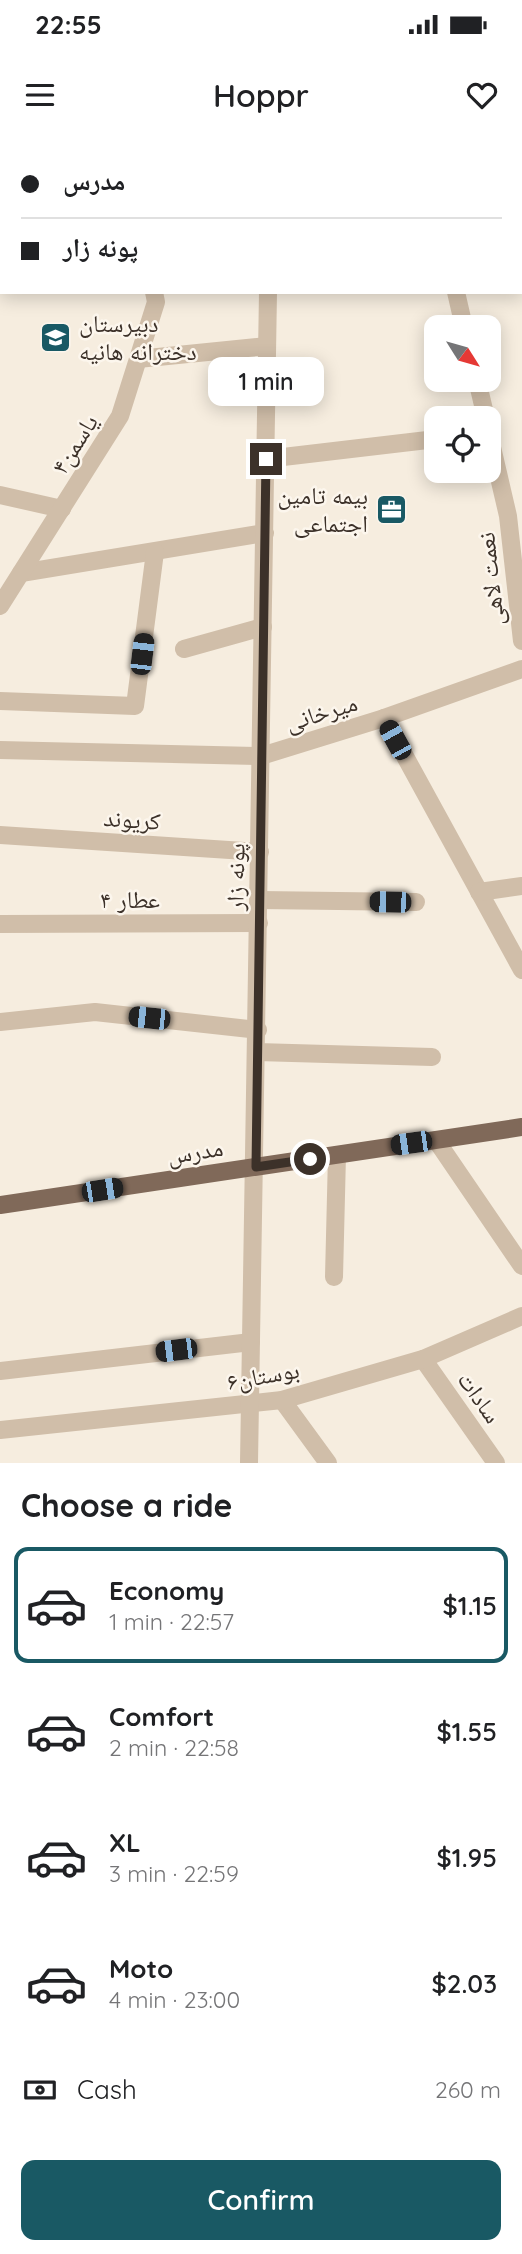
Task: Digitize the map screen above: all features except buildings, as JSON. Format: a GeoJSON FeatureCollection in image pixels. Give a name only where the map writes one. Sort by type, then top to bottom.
{"type":"FeatureCollection","features":[{"type":"Feature","properties":{"kind":"main road","name":"مدرس"},"geometry":{"type":"LineString","coordinates":[[0,1205],[522,1127]]}},
{"type":"Feature","properties":{"kind":"street","name":"یاسمن۴"},"geometry":{"type":"LineString","coordinates":[[0,606],[120,416],[156,302],[154,294]]}},
{"type":"Feature","properties":{"kind":"street","name":"پونه زار"},"geometry":{"type":"LineString","coordinates":[[248,1463],[256,1167],[268,294]]}},
{"type":"Feature","properties":{"kind":"street"},"geometry":{"type":"LineString","coordinates":[[456,294],[461,315]]}},
{"type":"Feature","properties":{"kind":"street"},"geometry":{"type":"LineString","coordinates":[[138,359],[267,346]]}},
{"type":"Feature","properties":{"kind":"street"},"geometry":{"type":"LineString","coordinates":[[266,459],[424,440]]}},
{"type":"Feature","properties":{"kind":"street","name":"نعمت لاهی"},"geometry":{"type":"LineString","coordinates":[[501,471],[515,515],[522,641]]}},
{"type":"Feature","properties":{"kind":"street"},"geometry":{"type":"LineString","coordinates":[[0,495],[62,509]]}},
{"type":"Feature","properties":{"kind":"street"},"geometry":{"type":"LineString","coordinates":[[21,573],[265,533]]}},
{"type":"Feature","properties":{"kind":"street"},"geometry":{"type":"LineString","coordinates":[[0,701],[135,706],[155,552]]}},
{"type":"Feature","properties":{"kind":"street"},"geometry":{"type":"LineString","coordinates":[[184,649],[264,627]]}},
{"type":"Feature","properties":{"kind":"street","name":"میرخانی"},"geometry":{"type":"LineString","coordinates":[[0,750],[261,755],[383,718],[522,670]]}},
{"type":"Feature","properties":{"kind":"street"},"geometry":{"type":"LineString","coordinates":[[383,718],[522,970]]}},
{"type":"Feature","properties":{"kind":"street","name":"کریوند"},"geometry":{"type":"LineString","coordinates":[[0,835],[260,852]]}},
{"type":"Feature","properties":{"kind":"street"},"geometry":{"type":"LineString","coordinates":[[479,892],[522,886]]}},
{"type":"Feature","properties":{"kind":"street"},"geometry":{"type":"LineString","coordinates":[[260,900],[416,902]]}},
{"type":"Feature","properties":{"kind":"street","name":"عطار ۴"},"geometry":{"type":"LineString","coordinates":[[0,924],[259,923]]}},
{"type":"Feature","properties":{"kind":"street"},"geometry":{"type":"LineString","coordinates":[[0,1022],[96,1012],[258,1030]]}},
{"type":"Feature","properties":{"kind":"street"},"geometry":{"type":"LineString","coordinates":[[257,1052],[432,1058]]}},
{"type":"Feature","properties":{"kind":"street"},"geometry":{"type":"LineString","coordinates":[[436,1140],[522,1266]]}},
{"type":"Feature","properties":{"kind":"street"},"geometry":{"type":"LineString","coordinates":[[334,1277],[337,1155]]}},
{"type":"Feature","properties":{"kind":"street","name":"بوستان۶"},"geometry":{"type":"LineString","coordinates":[[0,1430],[282,1401],[424,1359],[522,1316]]}},
{"type":"Feature","properties":{"kind":"street"},"geometry":{"type":"LineString","coordinates":[[0,1371],[251,1342]]}},
{"type":"Feature","properties":{"kind":"street","name":"سادات"},"geometry":{"type":"LineString","coordinates":[[424,1359],[496,1463]]}},
{"type":"Feature","properties":{"kind":"street"},"geometry":{"type":"LineString","coordinates":[[282,1401],[328,1463]]}},
{"type":"Feature","properties":{"kind":"place","name":"دبیرستان دخترانه هانیه"},"geometry":{"type":"Point","coordinates":[56,337]}},
{"type":"Feature","properties":{"kind":"place","name":"بیمه تامین اجتماعی"},"geometry":{"type":"Point","coordinates":[391,509]}},
{"type":"Feature","properties":{"kind":"route"},"geometry":{"type":"LineString","coordinates":[[266,459],[256,1167],[310,1159]]}}]}
